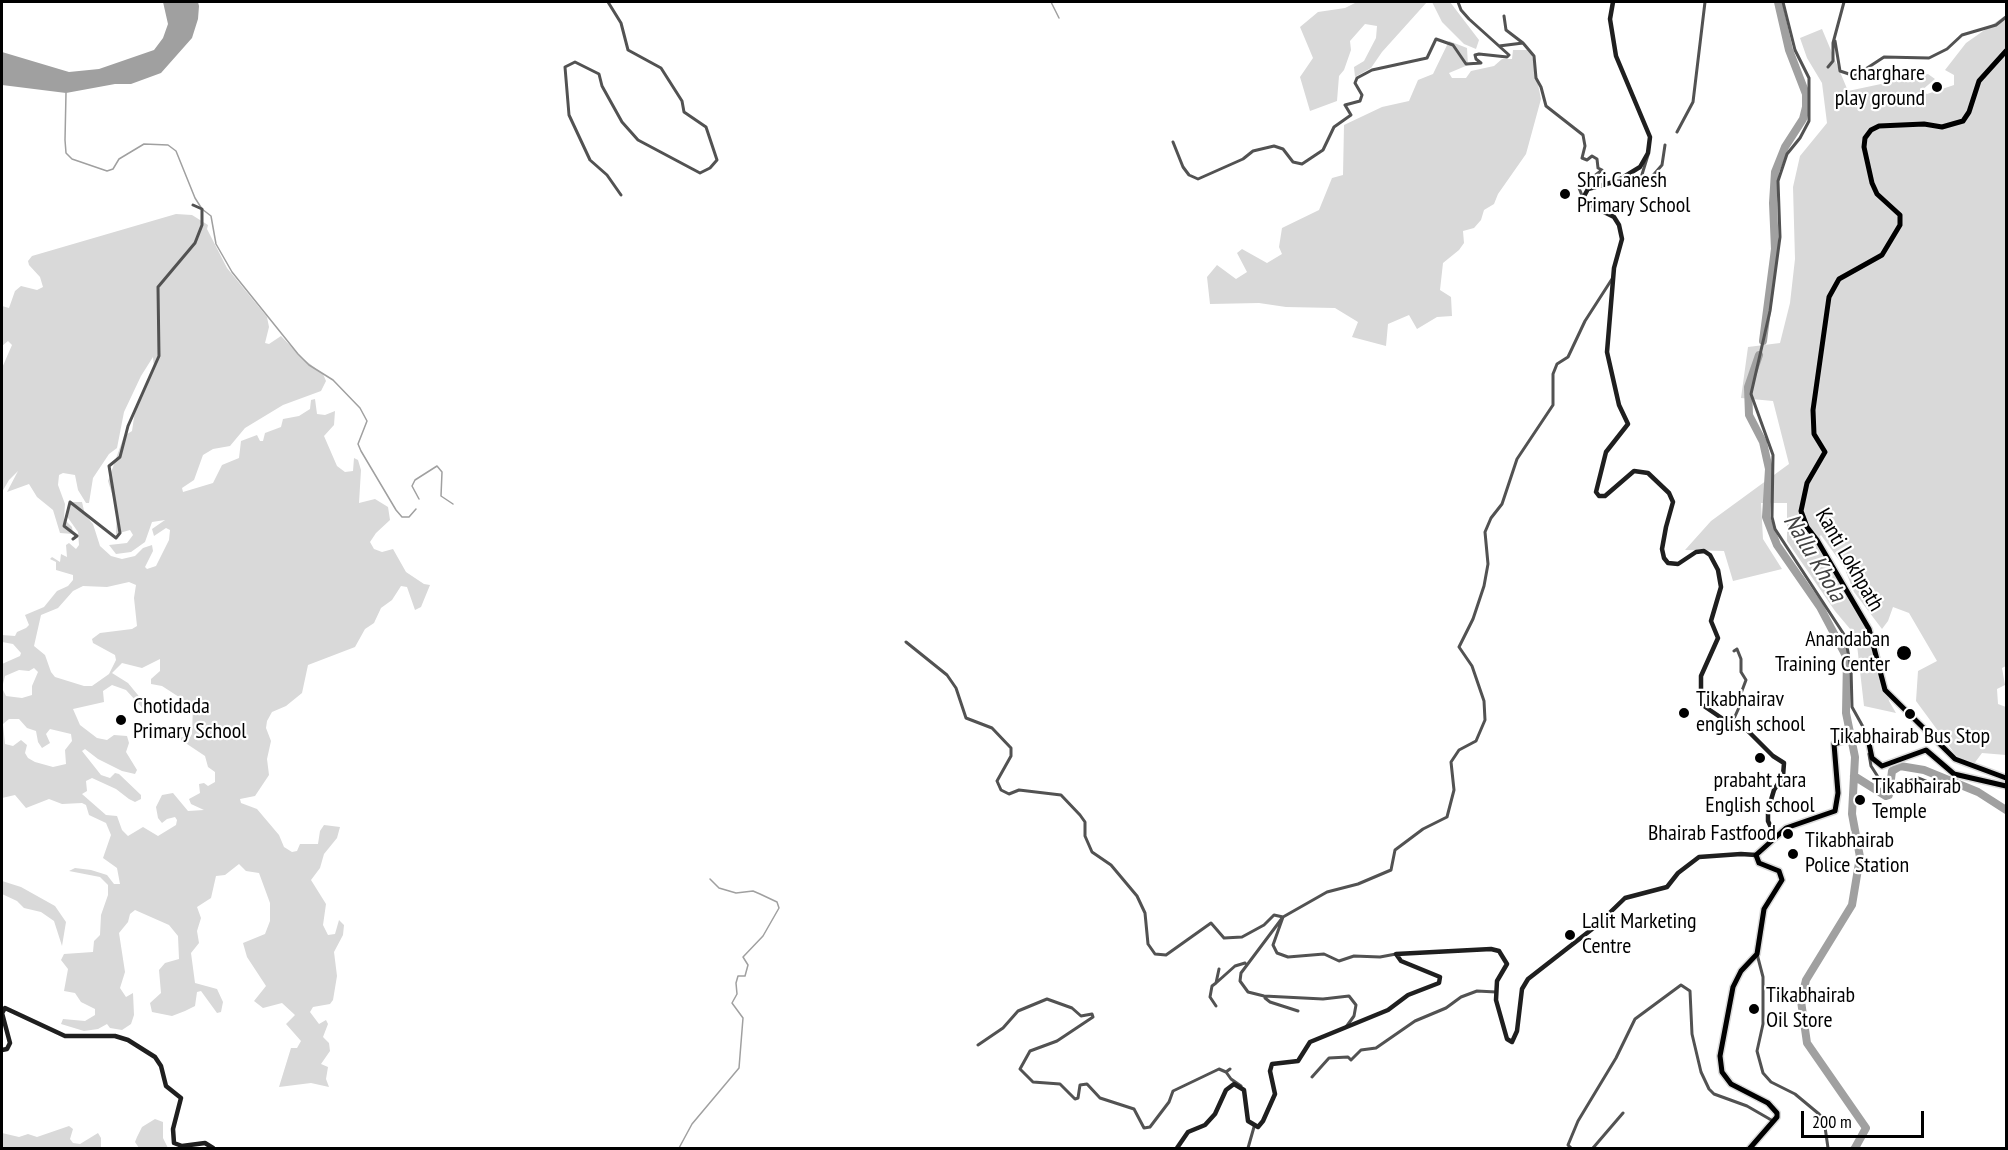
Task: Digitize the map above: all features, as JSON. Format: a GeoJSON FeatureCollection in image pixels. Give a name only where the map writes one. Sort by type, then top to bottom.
{"type":"FeatureCollection","features":[{"type":"Feature","properties":{"kind":"main road","name":"Kanti Lokhpath"},"geometry":{"type":"LineString","coordinates":[[2007,51],[1979,81],[1969,112],[1963,121],[1942,127],[1924,124],[1879,126],[1871,130],[1865,138],[1864,147],[1872,183],[1877,194],[1900,215],[1900,225],[1882,255],[1839,279],[1829,297],[1813,410],[1814,434],[1824,452],[1807,483],[1801,511],[1806,527],[1817,540],[1869,629],[1885,690],[1955,759],[1992,775],[2007,778]]}},
{"type":"Feature","properties":{"kind":"main road"},"geometry":{"type":"LineString","coordinates":[[1749,1149],[1778,1115],[1774,1108],[1731,1084],[1720,1065],[1733,987],[1737,977],[1757,954],[1764,909],[1782,876],[1779,871],[1759,863],[1756,855],[1775,836],[1790,826],[1835,811],[1838,793],[1833,751],[1836,742],[1867,734],[1875,762],[1882,766],[1926,750],[1954,774],[2007,786]]}},
{"type":"Feature","properties":{"kind":"street"},"geometry":{"type":"LineString","coordinates":[[609,2],[621,22],[628,51],[661,68],[682,101],[684,112],[706,127],[717,160],[710,168],[700,172],[638,140],[622,122],[602,86],[599,74],[575,62],[565,67],[568,115],[590,160],[607,175],[621,195]]}},
{"type":"Feature","properties":{"kind":"street"},"geometry":{"type":"LineString","coordinates":[[1173,142],[1183,167],[1189,175],[1198,179],[1242,159],[1253,151],[1274,146],[1283,149],[1293,162],[1302,164],[1323,150],[1334,127],[1351,115],[1345,105],[1360,101],[1362,95],[1355,83],[1357,78],[1372,70],[1428,58],[1436,39],[1453,45],[1466,64],[1481,63],[1475,55],[1479,54],[1507,57],[1509,55],[1465,15],[1458,2]]}},
{"type":"Feature","properties":{"kind":"street"},"geometry":{"type":"LineString","coordinates":[[1612,2],[1610,19],[1616,56],[1627,86],[1650,132],[1648,162],[1640,181],[1649,180],[1662,165],[1665,145]]}},
{"type":"Feature","properties":{"kind":"street"},"geometry":{"type":"LineString","coordinates":[[1677,132],[1693,102],[1705,2]]}},
{"type":"Feature","properties":{"kind":"street"},"geometry":{"type":"LineString","coordinates":[[1783,2],[1795,50],[1809,78],[1809,121],[1800,138],[1787,154],[1778,181],[1780,237],[1770,311],[1752,394],[1773,455],[1772,517],[1775,529],[1845,636],[1851,668],[1852,707],[1867,734]]}},
{"type":"Feature","properties":{"kind":"street"},"geometry":{"type":"LineString","coordinates":[[1828,67],[1833,61],[1844,2]]}},
{"type":"Feature","properties":{"kind":"street"},"geometry":{"type":"LineString","coordinates":[[1504,16],[1506,30],[1523,43],[1534,56],[1536,78],[1546,106],[1583,135],[1585,146],[1582,158],[1587,160],[1593,156],[1602,170],[1580,188],[1582,198],[1586,203],[1614,217],[1619,225],[1622,244],[1613,278],[1607,352],[1619,405],[1628,424],[1606,452],[1596,492],[1599,496],[1605,496],[1634,471],[1648,473],[1669,493],[1673,502],[1664,538],[1664,558],[1668,563],[1678,564],[1700,550],[1710,555],[1720,576],[1721,587],[1711,621],[1717,641],[1701,676],[1700,699],[1706,709],[1746,729],[1773,756],[1784,763],[1783,776],[1774,790],[1768,810],[1768,821],[1775,836]]}},
{"type":"Feature","properties":{"kind":"street"},"geometry":{"type":"LineString","coordinates":[[1835,41],[1840,71],[1855,75],[1884,57],[1929,58],[1947,49],[1962,35],[1996,25],[2007,17]]}},
{"type":"Feature","properties":{"kind":"street"},"geometry":{"type":"LineString","coordinates":[[1499,46],[1523,43]]}},
{"type":"Feature","properties":{"kind":"street"},"geometry":{"type":"LineString","coordinates":[[1582,198],[1588,189],[1617,181],[1640,167],[1648,153]]}},
{"type":"Feature","properties":{"kind":"street"},"geometry":{"type":"LineString","coordinates":[[73,539],[77,536],[64,526],[70,502],[116,538],[120,533],[109,466],[120,457],[128,426],[159,356],[158,287],[195,243],[202,225],[202,209],[193,204]]}},
{"type":"Feature","properties":{"kind":"street"},"geometry":{"type":"LineString","coordinates":[[1345,1028],[1353,1016],[1356,1005],[1349,996],[1323,999],[1264,996],[1248,992],[1240,981],[1246,963],[1283,917],[1327,892],[1358,884],[1390,870],[1395,850],[1423,829],[1447,817],[1454,790],[1451,762],[1459,750],[1476,741],[1485,720],[1484,701],[1472,666],[1459,647],[1473,619],[1484,586],[1488,564],[1486,529],[1502,504],[1517,459],[1553,405],[1553,374],[1557,364],[1568,357],[1601,292],[1613,278]]}},
{"type":"Feature","properties":{"kind":"street"},"geometry":{"type":"LineString","coordinates":[[906,642],[947,675],[956,688],[966,718],[992,728],[1011,748],[1011,756],[997,781],[1001,790],[1009,794],[1019,790],[1061,795],[1080,815],[1085,822],[1085,836],[1092,852],[1112,865],[1137,896],[1145,913],[1148,944],[1155,954],[1166,955],[1211,923],[1224,938],[1242,937],[1264,925],[1274,915],[1283,917]]}},
{"type":"Feature","properties":{"kind":"street"},"geometry":{"type":"LineString","coordinates":[[1732,723],[1741,703],[1740,696],[1746,680],[1741,672],[1741,659],[1737,650],[1734,651]]}},
{"type":"Feature","properties":{"kind":"street"},"geometry":{"type":"LineString","coordinates":[[1871,749],[1868,757],[1876,776],[1894,783],[1918,778],[1928,782]]}},
{"type":"Feature","properties":{"kind":"street"},"geometry":{"type":"LineString","coordinates":[[1283,917],[1273,945],[1277,953],[1288,957],[1324,954],[1339,962],[1354,956],[1380,957],[1396,954],[1491,949],[1499,951],[1507,964],[1497,981],[1496,1000],[1507,1040],[1512,1042],[1517,1031],[1522,989],[1528,979],[1596,926],[1625,898],[1667,886],[1678,873],[1699,857],[1756,855]]}},
{"type":"Feature","properties":{"kind":"street"},"geometry":{"type":"LineString","coordinates":[[1248,1149],[1254,1127],[1263,1121],[1275,1094],[1270,1071],[1272,1064],[1298,1061],[1310,1042],[1345,1028],[1439,983],[1440,977],[1401,961],[1396,954]]}},
{"type":"Feature","properties":{"kind":"street"},"geometry":{"type":"LineString","coordinates":[[1757,954],[1763,977],[1763,1024],[1757,1051],[1763,1073],[1771,1082],[1795,1094],[1819,1114],[1824,1120],[1828,1149]]}},
{"type":"Feature","properties":{"kind":"street"},"geometry":{"type":"LineString","coordinates":[[1216,1006],[1210,997],[1212,986],[1235,966],[1246,963]]}},
{"type":"Feature","properties":{"kind":"street"},"geometry":{"type":"LineString","coordinates":[[1216,983],[1219,969]]}},
{"type":"Feature","properties":{"kind":"street"},"geometry":{"type":"LineString","coordinates":[[1570,1149],[1568,1145],[1578,1121],[1616,1058],[1635,1019],[1681,985],[1690,991],[1692,1034],[1701,1072],[1709,1089],[1714,1094],[1747,1106],[1773,1121]]}},
{"type":"Feature","properties":{"kind":"street"},"geometry":{"type":"LineString","coordinates":[[1312,1077],[1329,1058],[1348,1057],[1351,1060],[1361,1050],[1376,1048],[1414,1021],[1446,1008],[1461,997],[1477,991],[1497,992]]}},
{"type":"Feature","properties":{"kind":"street"},"geometry":{"type":"LineString","coordinates":[[1264,996],[1270,1002],[1298,1011]]}},
{"type":"Feature","properties":{"kind":"street"},"geometry":{"type":"LineString","coordinates":[[978,1046],[1003,1028],[1018,1011],[1047,999],[1072,1008],[1081,1016],[1092,1014],[1093,1017],[1057,1041],[1030,1051],[1020,1069],[1033,1082],[1059,1084],[1075,1099],[1080,1085],[1087,1084],[1100,1098],[1134,1109],[1144,1128],[1150,1127],[1169,1102],[1173,1091],[1219,1070],[1228,1071],[1244,1090],[1248,1121],[1254,1127]]}},
{"type":"Feature","properties":{"kind":"street"},"geometry":{"type":"LineString","coordinates":[[2,1050],[7,1049],[10,1043],[2,1013],[4,1008],[65,1036],[115,1036],[129,1040],[155,1057],[161,1066],[165,1086],[182,1098],[173,1129],[174,1143],[182,1146],[205,1143],[213,1149]]}},
{"type":"Feature","properties":{"kind":"street"},"geometry":{"type":"LineString","coordinates":[[1178,1149],[1188,1132],[1204,1125],[1215,1114],[1226,1090],[1234,1084],[1244,1090]]}},
{"type":"Feature","properties":{"kind":"street"},"geometry":{"type":"LineString","coordinates":[[1593,1149],[1623,1113]]}},
{"type":"Feature","properties":{"kind":"shaded area"},"geometry":{"type":"Polygon","coordinates":[[[163,2],[198,2],[199,6],[198,19],[192,38],[161,73],[131,84],[115,84],[66,93],[2,85],[2,52],[69,72],[99,69],[154,50],[163,38],[168,24],[163,2]]]}},
{"type":"Feature","properties":{"kind":"shaded area"},"geometry":{"type":"Polygon","coordinates":[[[1357,2],[1427,2],[1382,52],[1371,68],[1355,77],[1354,67],[1364,61],[1376,38],[1377,26],[1365,24],[1350,41],[1351,50],[1344,70],[1339,76],[1337,101],[1310,111],[1300,77],[1313,58],[1300,27],[1318,12],[1345,8],[1357,2]]]}},
{"type":"Feature","properties":{"kind":"shaded area"},"geometry":{"type":"Polygon","coordinates":[[[1432,2],[1450,2],[1479,40],[1476,49],[1464,44],[1442,22],[1432,2]]]}},
{"type":"Feature","properties":{"kind":"shaded area"},"geometry":{"type":"Polygon","coordinates":[[[2006,15],[2006,666],[2002,668],[2005,685],[1997,689],[1998,704],[2006,707],[2006,755],[1982,753],[1973,765],[1958,758],[1916,701],[1918,671],[1937,661],[1909,613],[1893,607],[1882,629],[1854,592],[1844,567],[1821,535],[1817,539],[1838,574],[1845,595],[1859,612],[1878,645],[1889,701],[1896,713],[1864,706],[1856,636],[1835,611],[1787,541],[1787,503],[1761,503],[1763,539],[1782,569],[1733,581],[1724,551],[1685,550],[1711,521],[1789,464],[1773,401],[1741,398],[1748,347],[1780,343],[1790,303],[1795,259],[1793,187],[1800,156],[1827,123],[1822,83],[1807,58],[1800,38],[1822,29],[1848,91],[1928,74],[1935,79],[1921,91],[1927,94],[1954,85],[1954,75],[1945,70],[1966,43],[2006,15]]]}},
{"type":"Feature","properties":{"kind":"shaded area"},"geometry":{"type":"Polygon","coordinates":[[[1449,41],[1467,48],[1468,65],[1449,73],[1452,78],[1466,78],[1471,71],[1494,66],[1502,59],[1512,59],[1513,50],[1531,50],[1541,99],[1526,154],[1498,194],[1494,204],[1484,210],[1481,220],[1474,228],[1463,231],[1464,243],[1459,250],[1443,263],[1440,290],[1451,297],[1452,316],[1437,317],[1417,329],[1409,315],[1388,324],[1386,346],[1352,337],[1358,322],[1335,308],[1286,307],[1259,303],[1210,304],[1207,277],[1217,265],[1236,279],[1247,272],[1237,253],[1242,249],[1267,263],[1282,254],[1279,247],[1282,228],[1319,210],[1332,178],[1343,175],[1344,125],[1382,107],[1409,101],[1418,80],[1433,74],[1449,41]]]}},
{"type":"Feature","properties":{"kind":"shaded area"},"geometry":{"type":"Polygon","coordinates":[[[176,214],[192,215],[208,225],[207,229],[227,268],[267,317],[269,327],[265,343],[269,344],[281,336],[301,357],[323,374],[326,381],[321,391],[283,405],[245,428],[230,446],[213,449],[203,455],[194,480],[182,488],[183,492],[213,483],[222,465],[239,458],[241,441],[257,435],[260,441],[263,441],[265,433],[281,427],[283,419],[299,416],[310,409],[311,400],[315,399],[317,414],[325,415],[335,411],[334,425],[324,436],[337,466],[345,472],[353,471],[354,458],[358,460],[361,470],[359,503],[375,499],[388,507],[390,520],[370,542],[374,549],[382,552],[393,549],[406,572],[424,584],[430,585],[421,607],[415,610],[407,587],[401,586],[392,600],[381,608],[374,623],[365,629],[355,647],[308,665],[302,693],[286,706],[272,712],[267,721],[266,728],[271,741],[267,759],[269,775],[255,796],[240,799],[241,803],[257,809],[279,835],[284,847],[292,852],[297,851],[300,844],[318,844],[320,831],[324,825],[340,827],[337,838],[324,854],[320,868],[311,880],[326,904],[323,925],[328,935],[335,934],[339,920],[344,925],[343,935],[334,952],[337,976],[333,1000],[330,1004],[313,1007],[310,1012],[319,1024],[326,1020],[328,1024],[323,1037],[329,1043],[330,1051],[321,1064],[328,1067],[326,1079],[329,1087],[311,1083],[279,1087],[291,1048],[297,1048],[301,1041],[286,1024],[295,1015],[282,1003],[263,1008],[254,1001],[266,986],[247,957],[243,943],[265,934],[270,921],[270,903],[259,873],[246,871],[239,864],[225,875],[216,876],[211,898],[197,907],[201,918],[197,931],[199,943],[191,953],[195,983],[217,989],[223,1002],[221,1012],[217,1013],[201,991],[197,992],[195,1006],[185,1011],[172,1016],[152,1012],[150,1003],[161,993],[159,970],[165,963],[179,959],[178,936],[169,925],[135,910],[130,914],[128,922],[119,933],[125,972],[120,988],[126,997],[133,993],[134,1015],[131,1024],[122,1030],[110,1028],[107,1024],[98,1029],[84,1031],[61,1024],[63,1019],[85,1021],[95,1015],[95,1009],[81,1002],[75,993],[64,991],[68,969],[61,960],[64,954],[93,952],[94,941],[100,935],[101,915],[108,895],[108,885],[100,877],[69,871],[75,868],[91,870],[107,875],[114,884],[120,884],[117,868],[103,858],[111,835],[106,823],[89,815],[86,805],[82,803],[62,804],[49,799],[26,808],[15,795],[2,798],[2,688],[2,664],[20,656],[21,653],[13,644],[2,642],[2,635],[15,636],[17,632],[26,628],[29,625],[25,615],[44,607],[57,591],[68,586],[73,580],[73,575],[56,570],[56,562],[50,559],[52,557],[60,562],[61,554],[67,557],[66,545],[69,543],[76,549],[79,545],[78,532],[66,515],[70,502],[82,502],[85,515],[93,524],[100,546],[111,556],[122,559],[135,556],[143,548],[152,545],[153,551],[145,567],[147,569],[156,566],[169,540],[170,530],[166,528],[154,536],[152,529],[165,520],[152,522],[145,542],[131,552],[116,554],[109,545],[127,543],[133,535],[130,530],[116,534],[117,510],[108,481],[124,436],[132,431],[135,411],[154,368],[153,357],[124,412],[117,448],[109,454],[93,478],[89,503],[86,503],[78,490],[75,475],[63,473],[59,475],[58,485],[65,504],[64,519],[72,527],[73,534],[60,533],[53,510],[37,497],[29,484],[7,492],[18,471],[2,492],[2,368],[12,345],[8,341],[2,346],[2,306],[9,308],[15,291],[21,286],[37,290],[43,287],[40,277],[29,265],[28,261],[32,256],[176,214]],[[129,582],[107,587],[83,586],[73,591],[58,608],[41,615],[34,646],[45,655],[55,677],[84,686],[92,686],[109,674],[116,660],[115,655],[93,643],[92,639],[100,633],[132,629],[137,626],[134,598],[136,585],[129,582]],[[160,659],[142,668],[122,663],[112,673],[128,683],[142,700],[147,713],[126,690],[112,685],[103,691],[104,702],[73,709],[80,725],[97,738],[107,740],[114,735],[127,736],[129,743],[126,752],[137,770],[135,774],[122,771],[98,759],[85,749],[82,751],[101,775],[110,778],[115,773],[119,774],[141,795],[141,799],[135,802],[116,789],[92,778],[86,781],[87,791],[82,794],[106,815],[117,816],[122,830],[128,836],[143,827],[158,836],[176,825],[177,820],[175,817],[162,823],[158,818],[156,807],[162,795],[173,793],[188,811],[204,810],[191,804],[189,799],[200,793],[199,784],[204,783],[208,786],[215,782],[215,772],[208,767],[205,756],[181,740],[181,737],[189,739],[192,734],[193,706],[162,686],[151,684],[151,679],[160,671],[160,659]],[[34,668],[29,671],[19,670],[5,676],[2,688],[6,696],[22,698],[32,695],[32,686],[38,672],[34,668]],[[9,719],[3,724],[5,744],[13,746],[21,740],[27,745],[25,753],[28,758],[35,762],[53,767],[66,764],[65,750],[72,741],[71,734],[50,729],[46,734],[50,743],[42,748],[36,731],[27,728],[19,719],[9,719]]]}},
{"type":"Feature","properties":{"kind":"shaded area"},"geometry":{"type":"Polygon","coordinates":[[[2,881],[21,887],[55,906],[66,922],[62,946],[54,921],[41,912],[24,908],[17,901],[2,894],[2,881]]]}},
{"type":"Feature","properties":{"kind":"shaded area"},"geometry":{"type":"Polygon","coordinates":[[[155,1119],[163,1122],[163,1138],[168,1148],[139,1148],[135,1142],[142,1127],[155,1119]]]}},
{"type":"Feature","properties":{"kind":"shaded area"},"geometry":{"type":"Polygon","coordinates":[[[69,1126],[73,1129],[70,1139],[73,1143],[80,1144],[98,1133],[101,1138],[101,1148],[2,1148],[2,1133],[19,1137],[28,1134],[37,1137],[69,1126]]]}},
{"type":"Feature","properties":{"kind":"waterway"},"geometry":{"type":"LineString","coordinates":[[1051,2],[1059,18]]}},
{"type":"Feature","properties":{"kind":"waterway","name":"Nallu Khola"},"geometry":{"type":"LineString","coordinates":[[1763,341],[1775,249],[1773,203],[1775,172],[1785,147],[1803,119],[1806,107],[1806,94],[1789,50],[1778,2]]}},
{"type":"Feature","properties":{"kind":"waterway"},"geometry":{"type":"LineString","coordinates":[[66,93],[66,153],[72,159],[107,171],[113,169],[119,159],[144,144],[168,145],[176,151],[195,198],[202,209],[211,216],[216,244],[232,272],[298,354],[309,365],[333,380],[360,408],[367,421],[358,444],[361,451],[402,517],[409,517],[416,509]]}},
{"type":"Feature","properties":{"kind":"waterway","name":"Nallu Khola"},"geometry":{"type":"LineString","coordinates":[[1759,355],[1748,387],[1749,415],[1763,442],[1769,469],[1766,517],[1777,545],[1820,607],[1847,658],[1846,713],[1855,757],[1852,814],[1860,857],[1852,905],[1806,980],[1801,1001],[1807,1043],[1866,1128],[1855,1148]]}},
{"type":"Feature","properties":{"kind":"waterway"},"geometry":{"type":"LineString","coordinates":[[419,499],[412,486],[415,480],[437,466],[442,472],[441,496],[453,504]]}},
{"type":"Feature","properties":{"kind":"waterway"},"geometry":{"type":"LineString","coordinates":[[1854,776],[1886,796],[1889,795],[1892,771],[1900,766],[1924,770],[1978,792],[2006,810]]}},
{"type":"Feature","properties":{"kind":"waterway"},"geometry":{"type":"LineString","coordinates":[[679,1148],[692,1124],[739,1068],[743,1018],[732,1003],[737,994],[736,983],[738,976],[745,976],[748,965],[743,957],[763,936],[779,908],[777,902],[753,891],[736,893],[719,888],[710,879]]}},
{"type":"Feature","properties":{"kind":"waterway","name":"Nallu Khola"},"geometry":{"type":"LineString","coordinates":[[1850,1148],[1857,1145]]}},
{"type":"Feature","properties":{"kind":"place","name":"charghare play ground"},"geometry":{"type":"Point","coordinates":[1937,87]}},
{"type":"Feature","properties":{"kind":"place","name":"Shri Ganesh Primary School"},"geometry":{"type":"Point","coordinates":[1565,194]}},
{"type":"Feature","properties":{"kind":"place","name":"Anandaban Training Center"},"geometry":{"type":"Point","coordinates":[1904,653]}},
{"type":"Feature","properties":{"kind":"place","name":"Tikabhairav english school"},"geometry":{"type":"Point","coordinates":[1684,713]}},
{"type":"Feature","properties":{"kind":"place","name":"Tikabhairab Bus Stop"},"geometry":{"type":"Point","coordinates":[1910,714]}},
{"type":"Feature","properties":{"kind":"place","name":"Chotidada Primary School"},"geometry":{"type":"Point","coordinates":[121,720]}},
{"type":"Feature","properties":{"kind":"place","name":"prabaht tara English school"},"geometry":{"type":"Point","coordinates":[1760,758]}},
{"type":"Feature","properties":{"kind":"place","name":"Tikabhairab Temple"},"geometry":{"type":"Point","coordinates":[1860,800]}},
{"type":"Feature","properties":{"kind":"place","name":"Bhairab Fastfood"},"geometry":{"type":"Point","coordinates":[1788,834]}},
{"type":"Feature","properties":{"kind":"place","name":"Tikabhairab Police Station"},"geometry":{"type":"Point","coordinates":[1793,854]}},
{"type":"Feature","properties":{"kind":"place","name":"Lalit Marketing Centre"},"geometry":{"type":"Point","coordinates":[1570,935]}},
{"type":"Feature","properties":{"kind":"place","name":"Tikabhairab Oil Store"},"geometry":{"type":"Point","coordinates":[1754,1009]}}]}
